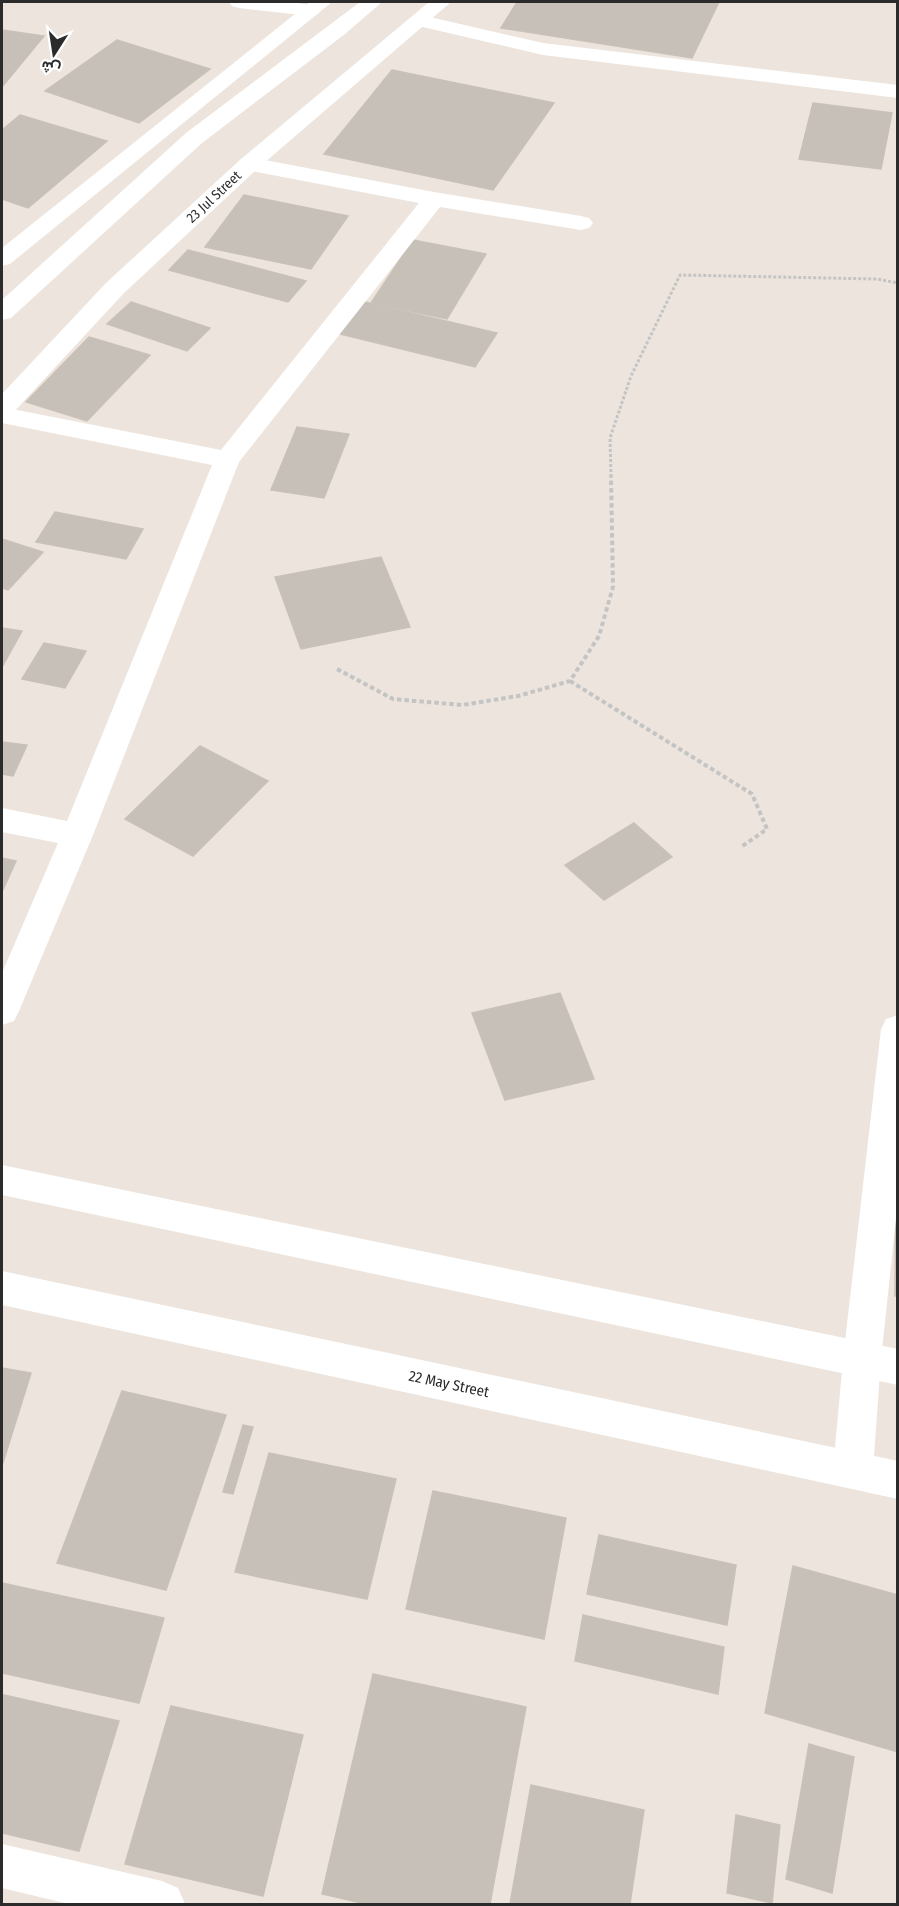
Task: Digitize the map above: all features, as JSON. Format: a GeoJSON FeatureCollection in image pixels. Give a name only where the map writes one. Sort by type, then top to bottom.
{"type":"FeatureCollection","features":[{"type":"Feature","properties":{"kind":"street"},"geometry":{"type":"LineString","coordinates":[[239,2],[316,6]]}},
{"type":"Feature","properties":{"kind":"street"},"geometry":{"type":"LineString","coordinates":[[2,313],[194,138],[372,2]]}},
{"type":"Feature","properties":{"kind":"street","name":"23 Jul Street"},"geometry":{"type":"LineString","coordinates":[[2,409],[115,288],[249,164],[441,2]]}},
{"type":"Feature","properties":{"kind":"street"},"geometry":{"type":"LineString","coordinates":[[2,259],[316,6]]}},
{"type":"Feature","properties":{"kind":"street"},"geometry":{"type":"LineString","coordinates":[[421,21],[543,49],[897,92]]}},
{"type":"Feature","properties":{"kind":"street"},"geometry":{"type":"LineString","coordinates":[[249,164],[434,199],[581,223]]}},
{"type":"Feature","properties":{"kind":"street"},"geometry":{"type":"LineString","coordinates":[[2,1011],[77,835],[227,460],[434,199]]}},
{"type":"Feature","properties":{"kind":"street"},"geometry":{"type":"LineString","coordinates":[[2,415],[227,460]]}},
{"type":"Feature","properties":{"kind":"street"},"geometry":{"type":"LineString","coordinates":[[2,820],[77,835]]}},
{"type":"Feature","properties":{"kind":"street"},"geometry":{"type":"LineString","coordinates":[[853,1470],[880,1363],[897,1029]]}},
{"type":"Feature","properties":{"kind":"street"},"geometry":{"type":"LineString","coordinates":[[2,1180],[880,1363]]}},
{"type":"Feature","properties":{"kind":"street","name":"22 May Street"},"geometry":{"type":"LineString","coordinates":[[2,1288],[897,1480]]}},
{"type":"Feature","properties":{"kind":"street"},"geometry":{"type":"LineString","coordinates":[[2,1866],[156,1904]]}},
{"type":"Feature","properties":{"kind":"path"},"geometry":{"type":"LineString","coordinates":[[337,669],[393,699],[462,705],[518,696],[570,681],[599,636],[613,587],[610,438],[631,376],[680,275],[877,279],[897,282]]}},
{"type":"Feature","properties":{"kind":"path"},"geometry":{"type":"LineString","coordinates":[[570,681],[752,794],[767,829],[741,847]]}},
{"type":"Feature","properties":{"kind":"building"},"geometry":{"type":"Polygon","coordinates":[[[517,2],[719,2],[692,58],[501,28],[517,2]]]}},
{"type":"Feature","properties":{"kind":"building"},"geometry":{"type":"Polygon","coordinates":[[[2,30],[44,36],[2,87],[2,30]]]}},
{"type":"Feature","properties":{"kind":"building"},"geometry":{"type":"Polygon","coordinates":[[[117,40],[210,69],[139,123],[45,91],[117,40]]]}},
{"type":"Feature","properties":{"kind":"building"},"geometry":{"type":"Polygon","coordinates":[[[392,70],[554,103],[493,190],[324,154],[392,70]]]}},
{"type":"Feature","properties":{"kind":"building"},"geometry":{"type":"Polygon","coordinates":[[[813,103],[892,113],[881,169],[799,159],[813,103]]]}},
{"type":"Feature","properties":{"kind":"building"},"geometry":{"type":"Polygon","coordinates":[[[20,115],[107,141],[28,208],[2,199],[2,130],[20,115]]]}},
{"type":"Feature","properties":{"kind":"building"},"geometry":{"type":"Polygon","coordinates":[[[244,195],[348,216],[311,269],[205,247],[244,195]]]}},
{"type":"Feature","properties":{"kind":"building"},"geometry":{"type":"Polygon","coordinates":[[[413,240],[486,254],[447,319],[371,303],[413,240]]]}},
{"type":"Feature","properties":{"kind":"building"},"geometry":{"type":"Polygon","coordinates":[[[188,250],[306,281],[288,302],[169,270],[188,250]]]}},
{"type":"Feature","properties":{"kind":"building"},"geometry":{"type":"Polygon","coordinates":[[[356,300],[497,333],[475,367],[332,332],[356,300]]]}},
{"type":"Feature","properties":{"kind":"building"},"geometry":{"type":"Polygon","coordinates":[[[131,302],[210,328],[187,351],[107,324],[131,302]]]}},
{"type":"Feature","properties":{"kind":"building"},"geometry":{"type":"Polygon","coordinates":[[[89,337],[150,355],[87,421],[26,402],[89,337]]]}},
{"type":"Feature","properties":{"kind":"building"},"geometry":{"type":"Polygon","coordinates":[[[297,427],[349,434],[324,498],[271,490],[297,427]]]}},
{"type":"Feature","properties":{"kind":"building"},"geometry":{"type":"Polygon","coordinates":[[[55,512],[143,529],[126,559],[36,542],[55,512]]]}},
{"type":"Feature","properties":{"kind":"building"},"geometry":{"type":"Polygon","coordinates":[[[2,539],[43,552],[8,590],[2,588],[2,539]]]}},
{"type":"Feature","properties":{"kind":"building"},"geometry":{"type":"Polygon","coordinates":[[[381,557],[410,627],[301,649],[275,577],[381,557]]]}},
{"type":"Feature","properties":{"kind":"building"},"geometry":{"type":"Polygon","coordinates":[[[2,628],[22,631],[2,667],[2,628]]]}},
{"type":"Feature","properties":{"kind":"building"},"geometry":{"type":"Polygon","coordinates":[[[44,643],[86,651],[65,688],[22,679],[44,643]]]}},
{"type":"Feature","properties":{"kind":"building"},"geometry":{"type":"Polygon","coordinates":[[[2,742],[27,745],[13,776],[2,774],[2,742]]]}},
{"type":"Feature","properties":{"kind":"building"},"geometry":{"type":"Polygon","coordinates":[[[200,746],[268,781],[193,856],[125,819],[200,746]]]}},
{"type":"Feature","properties":{"kind":"building"},"geometry":{"type":"Polygon","coordinates":[[[634,823],[672,857],[604,900],[565,865],[634,823]]]}},
{"type":"Feature","properties":{"kind":"building"},"geometry":{"type":"Polygon","coordinates":[[[2,858],[16,861],[2,892],[2,858]]]}},
{"type":"Feature","properties":{"kind":"building"},"geometry":{"type":"Polygon","coordinates":[[[560,993],[594,1079],[505,1100],[472,1013],[560,993]]]}},
{"type":"Feature","properties":{"kind":"building"},"geometry":{"type":"Polygon","coordinates":[[[896,1164],[898,1164],[898,1296],[895,1296],[896,1164]]]}},
{"type":"Feature","properties":{"kind":"building"},"geometry":{"type":"Polygon","coordinates":[[[2,1368],[31,1373],[2,1466],[2,1368]]]}},
{"type":"Feature","properties":{"kind":"building"},"geometry":{"type":"Polygon","coordinates":[[[122,1391],[226,1415],[166,1590],[57,1563],[122,1391]]]}},
{"type":"Feature","properties":{"kind":"building"},"geometry":{"type":"Polygon","coordinates":[[[243,1425],[253,1427],[233,1494],[223,1492],[243,1425]]]}},
{"type":"Feature","properties":{"kind":"building"},"geometry":{"type":"Polygon","coordinates":[[[269,1453],[396,1479],[367,1599],[235,1572],[269,1453]]]}},
{"type":"Feature","properties":{"kind":"building"},"geometry":{"type":"Polygon","coordinates":[[[433,1491],[566,1518],[544,1639],[406,1609],[433,1491]]]}},
{"type":"Feature","properties":{"kind":"building"},"geometry":{"type":"Polygon","coordinates":[[[599,1535],[736,1565],[727,1625],[587,1594],[599,1535]]]}},
{"type":"Feature","properties":{"kind":"building"},"geometry":{"type":"Polygon","coordinates":[[[793,1566],[898,1595],[898,1752],[765,1713],[793,1566]]]}},
{"type":"Feature","properties":{"kind":"building"},"geometry":{"type":"Polygon","coordinates":[[[2,1583],[164,1618],[139,1703],[2,1673],[2,1583]]]}},
{"type":"Feature","properties":{"kind":"building"},"geometry":{"type":"Polygon","coordinates":[[[583,1615],[724,1647],[718,1694],[575,1661],[583,1615]]]}},
{"type":"Feature","properties":{"kind":"building"},"geometry":{"type":"Polygon","coordinates":[[[373,1674],[526,1707],[490,1904],[366,1904],[322,1894],[373,1674]]]}},
{"type":"Feature","properties":{"kind":"building"},"geometry":{"type":"Polygon","coordinates":[[[4,1695],[119,1721],[79,1851],[2,1833],[2,1704],[4,1695]]]}},
{"type":"Feature","properties":{"kind":"building"},"geometry":{"type":"Polygon","coordinates":[[[171,1706],[303,1735],[263,1896],[125,1864],[171,1706]]]}},
{"type":"Feature","properties":{"kind":"building"},"geometry":{"type":"Polygon","coordinates":[[[809,1744],[854,1757],[832,1893],[786,1879],[809,1744]]]}},
{"type":"Feature","properties":{"kind":"building"},"geometry":{"type":"Polygon","coordinates":[[[531,1785],[644,1810],[630,1904],[510,1904],[531,1785]]]}},
{"type":"Feature","properties":{"kind":"building"},"geometry":{"type":"Polygon","coordinates":[[[736,1815],[780,1825],[772,1903],[727,1893],[736,1815]]]}}]}
